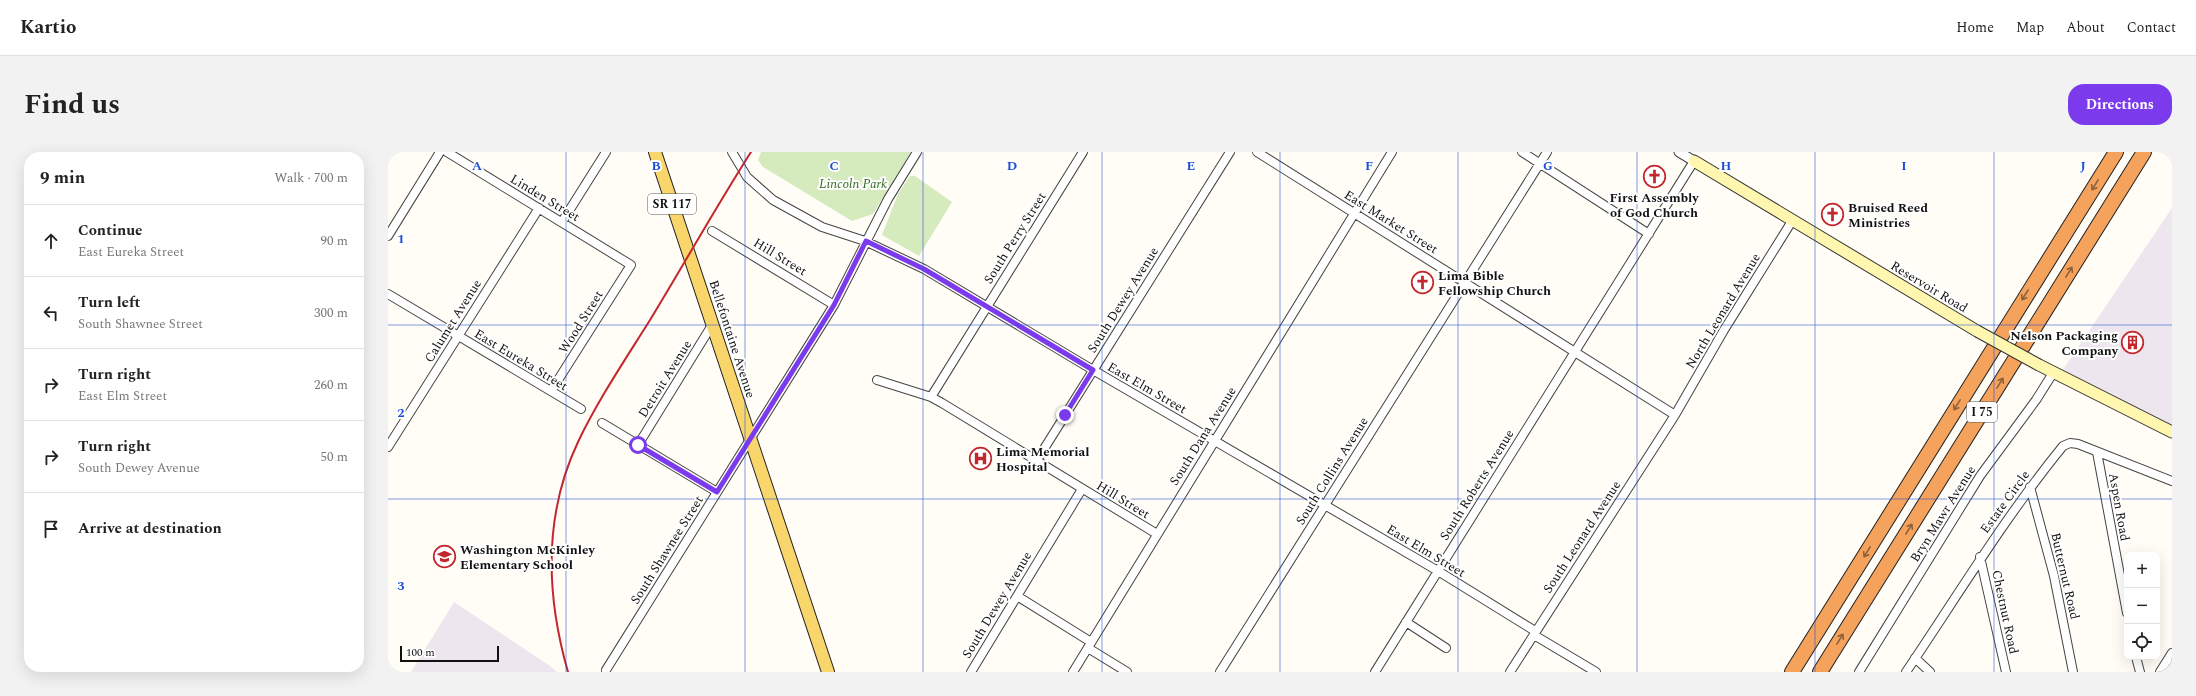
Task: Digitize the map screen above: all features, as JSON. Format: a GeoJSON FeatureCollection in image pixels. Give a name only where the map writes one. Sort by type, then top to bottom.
{"type":"FeatureCollection","features":[{"type":"Feature","properties":{"kind":"highway","name":"I 75"},"geometry":{"type":"LineString","coordinates":[[1792,672],[2116,152]]}},
{"type":"Feature","properties":{"kind":"highway","name":"I 75"},"geometry":{"type":"LineString","coordinates":[[1820,672],[2144,152]]}},
{"type":"Feature","properties":{"kind":"main road","name":"Bellefontaine Avenue"},"geometry":{"type":"LineString","coordinates":[[655,152],[828,672]]}},
{"type":"Feature","properties":{"kind":"main road","name":"Reservoir Road"},"geometry":{"type":"LineString","coordinates":[[1694,161],[1977,331],[2053,373],[2172,432]]}},
{"type":"Feature","properties":{"kind":"street"},"geometry":{"type":"LineString","coordinates":[[388,236],[440,152]]}},
{"type":"Feature","properties":{"kind":"street","name":"Linden Street"},"geometry":{"type":"LineString","coordinates":[[447,152],[631,265]]}},
{"type":"Feature","properties":{"kind":"street"},"geometry":{"type":"LineString","coordinates":[[562,222],[606,152]]}},
{"type":"Feature","properties":{"kind":"street","name":"East Elm Street"},"geometry":{"type":"LineString","coordinates":[[732,152],[747,177],[773,200],[822,228],[866,241],[909,261],[1438,571],[1596,672]]}},
{"type":"Feature","properties":{"kind":"street","name":"South Shawnee Street"},"geometry":{"type":"LineString","coordinates":[[606,670],[834,305],[888,199],[917,152]]}},
{"type":"Feature","properties":{"kind":"street","name":"South Perry Street"},"geometry":{"type":"LineString","coordinates":[[930,397],[1083,152]]}},
{"type":"Feature","properties":{"kind":"street","name":"South Dewey Avenue"},"geometry":{"type":"LineString","coordinates":[[1037,460],[1230,152]]}},
{"type":"Feature","properties":{"kind":"street","name":"East Market Street"},"geometry":{"type":"LineString","coordinates":[[1257,152],[1675,415]]}},
{"type":"Feature","properties":{"kind":"street","name":"South Dana Avenue"},"geometry":{"type":"LineString","coordinates":[[1073,672],[1392,152]]}},
{"type":"Feature","properties":{"kind":"street"},"geometry":{"type":"LineString","coordinates":[[1522,152],[1649,234]]}},
{"type":"Feature","properties":{"kind":"street","name":"South Collins Avenue"},"geometry":{"type":"LineString","coordinates":[[1220,672],[1547,152]]}},
{"type":"Feature","properties":{"kind":"street","name":"Reservoir Road"},"geometry":{"type":"LineString","coordinates":[[1679,152],[1694,161]]}},
{"type":"Feature","properties":{"kind":"street","name":"South Roberts Avenue"},"geometry":{"type":"LineString","coordinates":[[1375,672],[1694,161]]}},
{"type":"Feature","properties":{"kind":"street","name":"Calumet Avenue"},"geometry":{"type":"LineString","coordinates":[[388,447],[539,208]]}},
{"type":"Feature","properties":{"kind":"street","name":"North Leonard Avenue"},"geometry":{"type":"LineString","coordinates":[[1675,415],[1724,330],[1792,221]]}},
{"type":"Feature","properties":{"kind":"street","name":"Hill Street"},"geometry":{"type":"LineString","coordinates":[[712,231],[834,305]]}},
{"type":"Feature","properties":{"kind":"street","name":"Wood Street"},"geometry":{"type":"LineString","coordinates":[[551,391],[631,265]]}},
{"type":"Feature","properties":{"kind":"street","name":"East Eureka Street"},"geometry":{"type":"LineString","coordinates":[[388,294],[581,409]]}},
{"type":"Feature","properties":{"kind":"street","name":"Detroit Avenue"},"geometry":{"type":"LineString","coordinates":[[638,445],[712,325]]}},
{"type":"Feature","properties":{"kind":"street","name":"Bryn Mawr Avenue"},"geometry":{"type":"LineString","coordinates":[[1859,672],[1980,476],[2036,400],[2053,373]]}},
{"type":"Feature","properties":{"kind":"street"},"geometry":{"type":"LineString","coordinates":[[877,380],[930,397]]}},
{"type":"Feature","properties":{"kind":"street","name":"Hill Street"},"geometry":{"type":"LineString","coordinates":[[930,397],[1037,460],[1157,534]]}},
{"type":"Feature","properties":{"kind":"street","name":"South Leonard Avenue"},"geometry":{"type":"LineString","coordinates":[[1510,672],[1675,415]]}},
{"type":"Feature","properties":{"kind":"street"},"geometry":{"type":"LineString","coordinates":[[602,423],[717,492]]}},
{"type":"Feature","properties":{"kind":"street","name":"Estate Circle"},"geometry":{"type":"LineString","coordinates":[[1906,672],[1980,557],[2030,487],[2063,446],[2070,443],[2078,444],[2172,481]]}},
{"type":"Feature","properties":{"kind":"street","name":"Aspen Road"},"geometry":{"type":"LineString","coordinates":[[2097,452],[2124,597]]}},
{"type":"Feature","properties":{"kind":"street","name":"Butternut Road"},"geometry":{"type":"LineString","coordinates":[[2030,487],[2054,576],[2073,672]]}},
{"type":"Feature","properties":{"kind":"street","name":"South Dewey Avenue"},"geometry":{"type":"LineString","coordinates":[[971,672],[1082,489]]}},
{"type":"Feature","properties":{"kind":"street","name":"Chestnut Road"},"geometry":{"type":"LineString","coordinates":[[1980,557],[2006,672]]}},
{"type":"Feature","properties":{"kind":"street"},"geometry":{"type":"LineString","coordinates":[[1017,596],[1127,672]]}},
{"type":"Feature","properties":{"kind":"street"},"geometry":{"type":"LineString","coordinates":[[1406,622],[1446,648]]}},
{"type":"Feature","properties":{"kind":"street"},"geometry":{"type":"LineString","coordinates":[[2160,672],[2172,653]]}},
{"type":"Feature","properties":{"kind":"street"},"geometry":{"type":"LineString","coordinates":[[1915,658],[1930,672]]}},
{"type":"Feature","properties":{"kind":"street"},"geometry":{"type":"LineString","coordinates":[[2137,660],[2140,672]]}},
{"type":"Feature","properties":{"kind":"shaded area"},"geometry":{"type":"Polygon","coordinates":[[[2172,208],[2172,425],[2062,371],[2172,208]]]}},
{"type":"Feature","properties":{"kind":"shaded area"},"geometry":{"type":"Polygon","coordinates":[[[454,602],[550,666],[557,672],[411,672],[454,602]]]}},
{"type":"Feature","properties":{"kind":"green space","name":"Lincoln Park"},"geometry":{"type":"Polygon","coordinates":[[[761,152],[911,152],[873,214],[852,221],[763,167],[758,160],[761,152]]]}},
{"type":"Feature","properties":{"kind":"green space"},"geometry":{"type":"Polygon","coordinates":[[[910,176],[915,176],[952,202],[919,256],[882,235],[898,194],[910,176]]]}},
{"type":"Feature","properties":{"kind":"railway"},"geometry":{"type":"LineString","coordinates":[[568,672],[555,614],[552,585],[554,527],[559,498],[567,470],[578,442],[603,395],[751,152]]}},
{"type":"Feature","properties":{"kind":"place","name":"First Assembly of God Church"},"geometry":{"type":"Point","coordinates":[1654,176]}},
{"type":"Feature","properties":{"kind":"place","name":"Bruised Reed Ministries"},"geometry":{"type":"Point","coordinates":[1833,215]}},
{"type":"Feature","properties":{"kind":"place","name":"Lima Bible Fellowship Church"},"geometry":{"type":"Point","coordinates":[1423,283]}},
{"type":"Feature","properties":{"kind":"place","name":"Nelson Packaging Company"},"geometry":{"type":"Point","coordinates":[2133,343]}},
{"type":"Feature","properties":{"kind":"place","name":"Lima Memorial Hospital"},"geometry":{"type":"Point","coordinates":[981,459]}},
{"type":"Feature","properties":{"kind":"place","name":"Washington McKinley Elementary School"},"geometry":{"type":"Point","coordinates":[445,557]}},
{"type":"Feature","properties":{"kind":"route"},"geometry":{"type":"LineString","coordinates":[[638,445],[717,492],[834,305],[866,241],[892,252],[924,269],[1093,370],[1065,415]]}}]}
